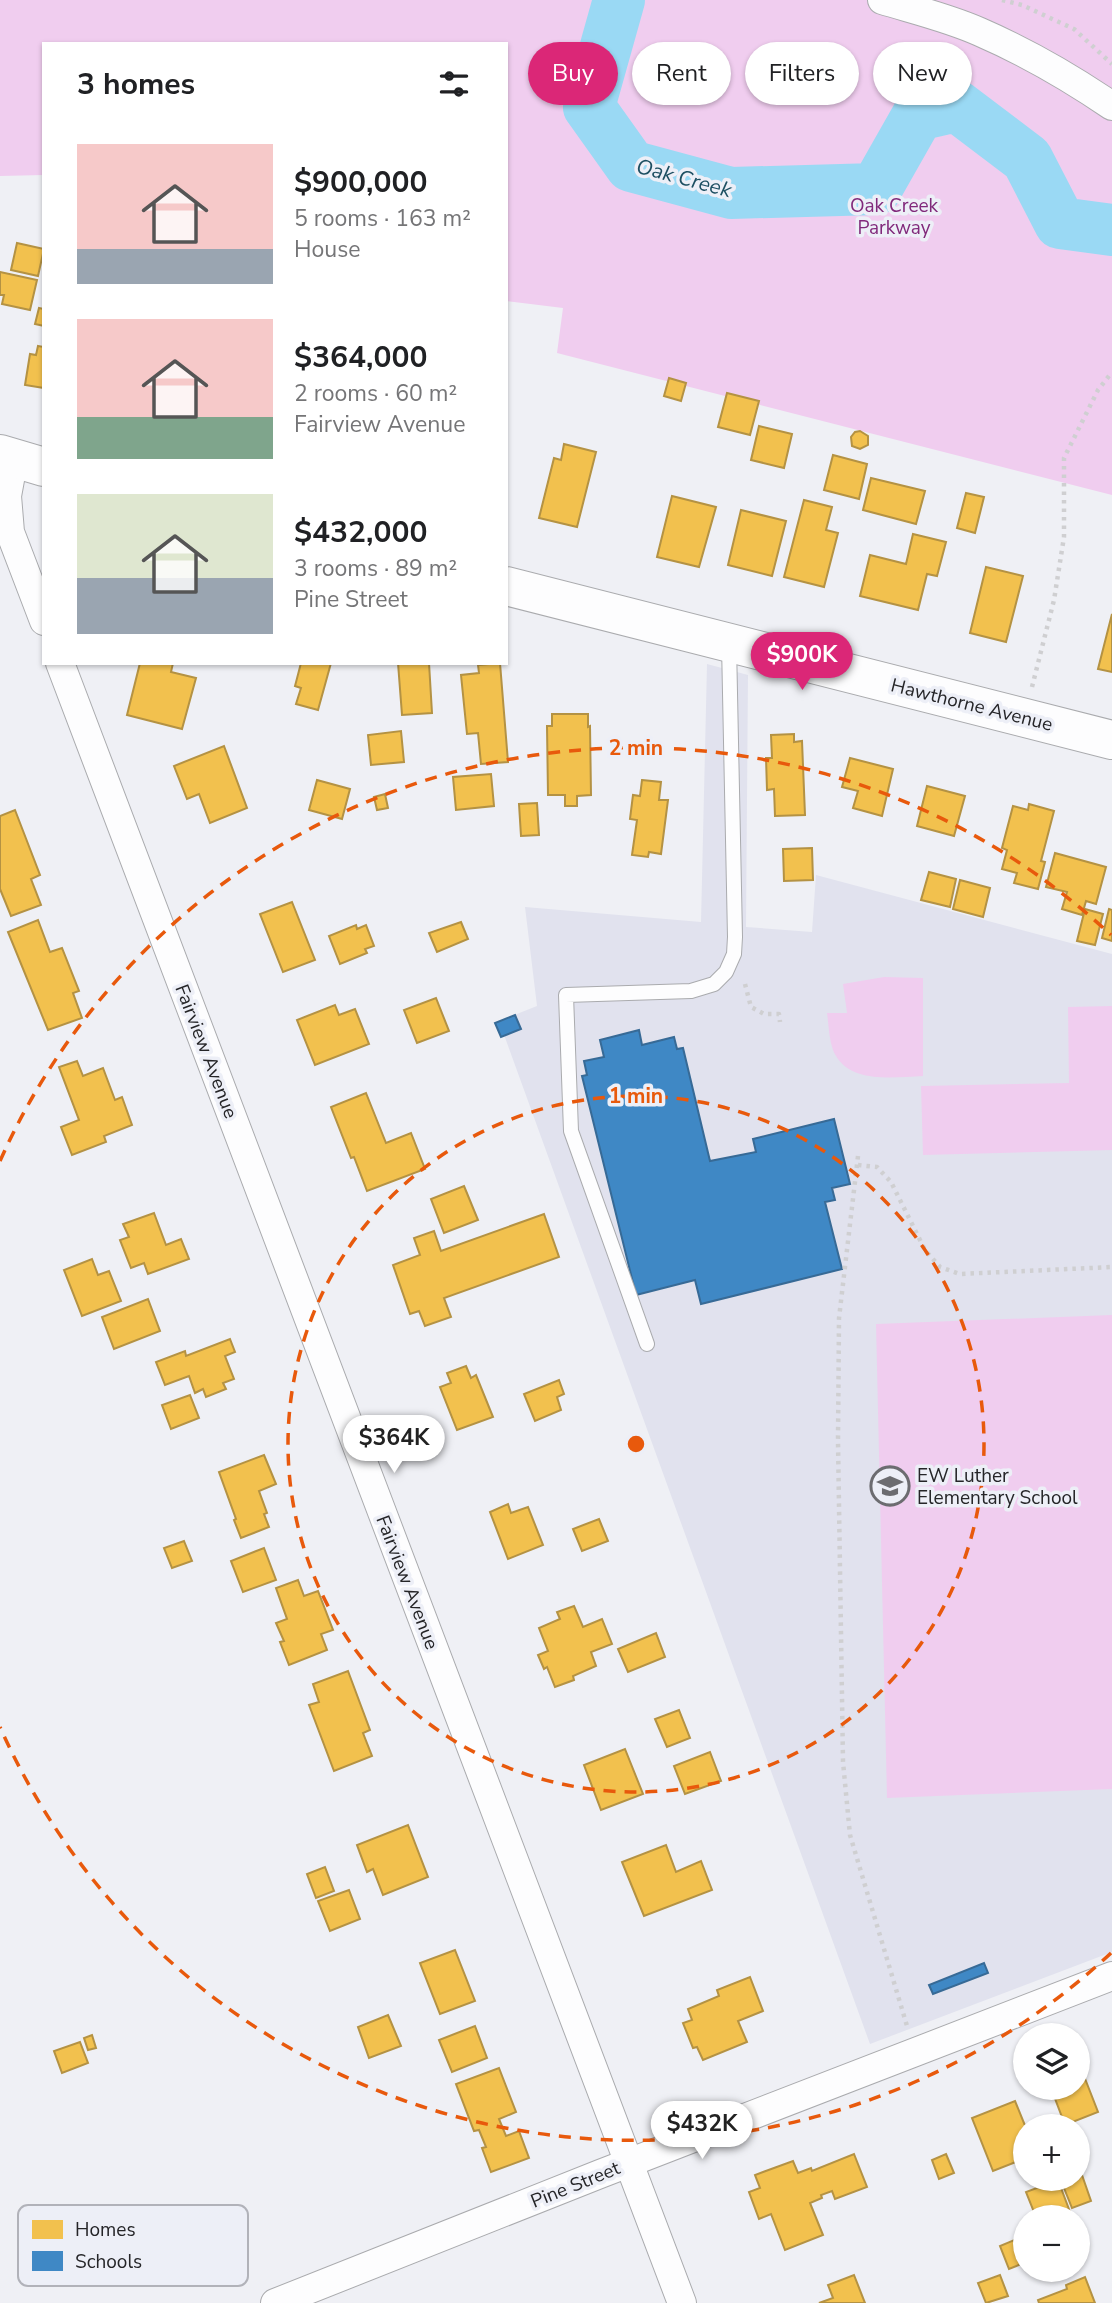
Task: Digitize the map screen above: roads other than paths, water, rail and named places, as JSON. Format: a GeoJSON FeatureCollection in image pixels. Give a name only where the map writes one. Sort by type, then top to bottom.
{"type":"FeatureCollection","features":[{"type":"Feature","properties":{"kind":"street"},"geometry":{"type":"LineString","coordinates":[[883,0],[945,18],[981,32],[1078,83],[1112,106]]}},
{"type":"Feature","properties":{"kind":"street"},"geometry":{"type":"LineString","coordinates":[[19,460],[7,496],[10,532],[42,616]]}},
{"type":"Feature","properties":{"kind":"street","name":"Hawthorne Avenue"},"geometry":{"type":"LineString","coordinates":[[508,587],[1112,740]]}},
{"type":"Feature","properties":{"kind":"street","name":"Fairview Avenue"},"geometry":{"type":"LineString","coordinates":[[61,665],[682,2303]]}},
{"type":"Feature","properties":{"kind":"street","name":"Pine Street"},"geometry":{"type":"LineString","coordinates":[[275,2303],[1112,1976]]}},
{"type":"Feature","properties":{"kind":"lane"},"geometry":{"type":"LineString","coordinates":[[647,1344],[571,1130],[566,995],[691,991],[714,984],[726,972],[734,954],[735,937],[729,643]]}},
{"type":"Feature","properties":{"kind":"waterway","name":"Oak Creek"},"geometry":{"type":"LineString","coordinates":[[619,0],[589,107],[631,166],[731,193],[876,189],[918,115],[957,106],[1027,159],[1060,223],[1112,230]]}},
{"type":"Feature","properties":{"kind":"place","name":"EW Luther Elementary School"},"geometry":{"type":"Point","coordinates":[890,1486]}},
{"type":"Feature","properties":{"kind":"park label","name":"Oak Creek Parkway"},"geometry":{"type":"Point","coordinates":[894,216]}}]}
